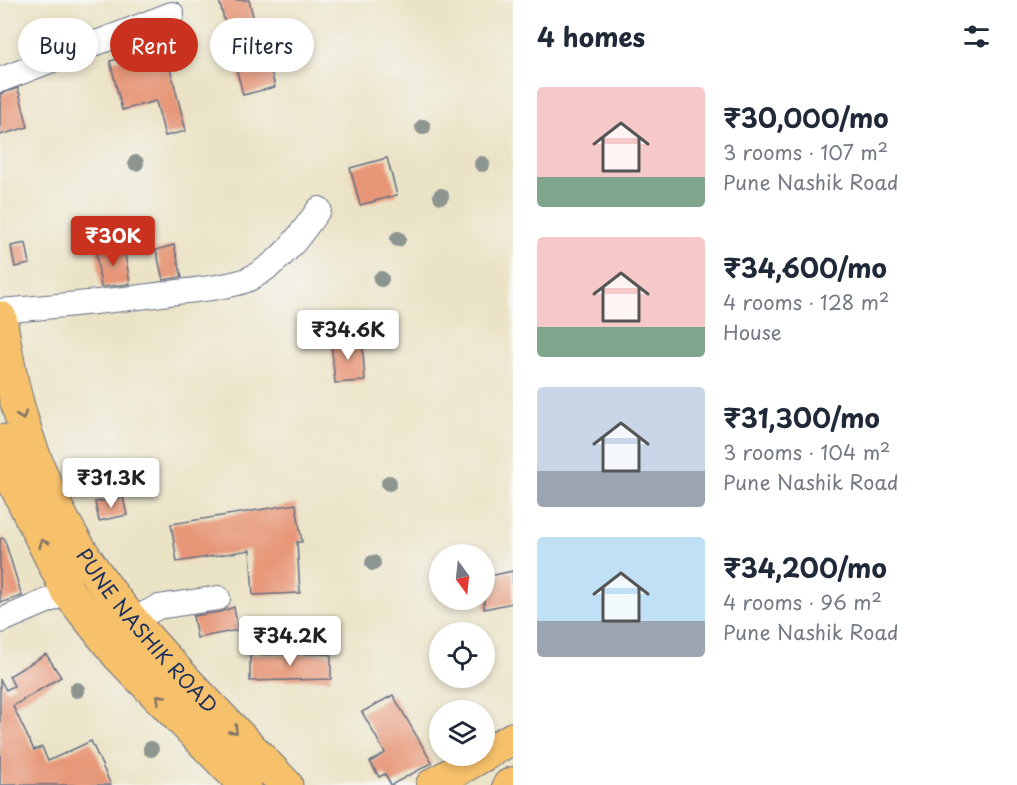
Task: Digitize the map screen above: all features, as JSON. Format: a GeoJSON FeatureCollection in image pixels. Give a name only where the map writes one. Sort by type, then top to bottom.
{"type":"FeatureCollection","features":[{"type":"Feature","properties":{"kind":"highway","name":"PUNE NASHIK ROAD"},"geometry":{"type":"LineString","coordinates":[[0,318],[16,399],[41,473],[65,525],[94,572],[131,621],[286,785]]}},
{"type":"Feature","properties":{"kind":"highway","name":"PUNE NASHIK ROAD"},"geometry":{"type":"LineString","coordinates":[[0,441],[13,480],[69,592],[119,656],[245,785]]}},
{"type":"Feature","properties":{"kind":"main road"},"geometry":{"type":"LineString","coordinates":[[495,748],[513,738]]}},
{"type":"Feature","properties":{"kind":"main road"},"geometry":{"type":"LineString","coordinates":[[432,785],[464,766]]}},
{"type":"Feature","properties":{"kind":"main road"},"geometry":{"type":"LineString","coordinates":[[509,785],[513,783]]}},
{"type":"Feature","properties":{"kind":"street"},"geometry":{"type":"LineString","coordinates":[[0,80],[172,14]]}},
{"type":"Feature","properties":{"kind":"street"},"geometry":{"type":"LineString","coordinates":[[0,311],[105,302],[208,288],[248,279],[270,266],[293,245],[319,209]]}},
{"type":"Feature","properties":{"kind":"street"},"geometry":{"type":"LineString","coordinates":[[0,621],[69,592]]}},
{"type":"Feature","properties":{"kind":"street"},"geometry":{"type":"LineString","coordinates":[[131,621],[158,607],[218,598]]}},
{"type":"Feature","properties":{"kind":"building"},"geometry":{"type":"Polygon","coordinates":[[[219,0],[249,0],[253,18],[224,18],[219,0]]]}},
{"type":"Feature","properties":{"kind":"building"},"geometry":{"type":"Polygon","coordinates":[[[113,72],[171,72],[186,131],[165,136],[156,101],[122,110],[113,72]]]}},
{"type":"Feature","properties":{"kind":"building"},"geometry":{"type":"Polygon","coordinates":[[[237,72],[271,72],[275,87],[243,95],[237,72]]]}},
{"type":"Feature","properties":{"kind":"building"},"geometry":{"type":"Polygon","coordinates":[[[18,88],[28,127],[0,135],[0,94],[18,88]]]}},
{"type":"Feature","properties":{"kind":"building"},"geometry":{"type":"Polygon","coordinates":[[[387,158],[397,195],[360,205],[350,168],[387,158]]]}},
{"type":"Feature","properties":{"kind":"building"},"geometry":{"type":"Polygon","coordinates":[[[26,243],[30,264],[15,267],[11,246],[26,243]]]}},
{"type":"Feature","properties":{"kind":"building"},"geometry":{"type":"Polygon","coordinates":[[[174,245],[182,277],[163,280],[156,250],[174,245]]]}},
{"type":"Feature","properties":{"kind":"building"},"geometry":{"type":"Polygon","coordinates":[[[124,247],[130,284],[101,287],[96,251],[124,247]]]}},
{"type":"Feature","properties":{"kind":"building"},"geometry":{"type":"Polygon","coordinates":[[[362,339],[365,381],[335,383],[331,342],[362,339]]]}},
{"type":"Feature","properties":{"kind":"building"},"geometry":{"type":"Polygon","coordinates":[[[123,497],[127,515],[99,521],[95,502],[123,497]]]}},
{"type":"Feature","properties":{"kind":"building"},"geometry":{"type":"Polygon","coordinates":[[[296,504],[302,542],[297,542],[300,593],[253,595],[250,550],[177,562],[171,524],[296,504]]]}},
{"type":"Feature","properties":{"kind":"building"},"geometry":{"type":"Polygon","coordinates":[[[4,538],[22,596],[0,603],[0,539],[4,538]]]}},
{"type":"Feature","properties":{"kind":"building"},"geometry":{"type":"Polygon","coordinates":[[[513,571],[513,603],[495,607],[495,575],[513,571]]]}},
{"type":"Feature","properties":{"kind":"building"},"geometry":{"type":"Polygon","coordinates":[[[234,607],[238,630],[197,638],[193,616],[220,612],[234,607]]]}},
{"type":"Feature","properties":{"kind":"building"},"geometry":{"type":"Polygon","coordinates":[[[46,654],[61,677],[13,706],[34,750],[42,747],[48,761],[91,741],[111,785],[0,785],[0,679],[6,690],[14,686],[9,676],[46,654]]]}},
{"type":"Feature","properties":{"kind":"building"},"geometry":{"type":"Polygon","coordinates":[[[331,654],[331,679],[250,681],[250,655],[331,654]]]}},
{"type":"Feature","properties":{"kind":"building"},"geometry":{"type":"Polygon","coordinates":[[[393,695],[429,758],[429,765],[391,785],[385,774],[379,777],[370,762],[385,753],[362,712],[393,695]]]}}]}
